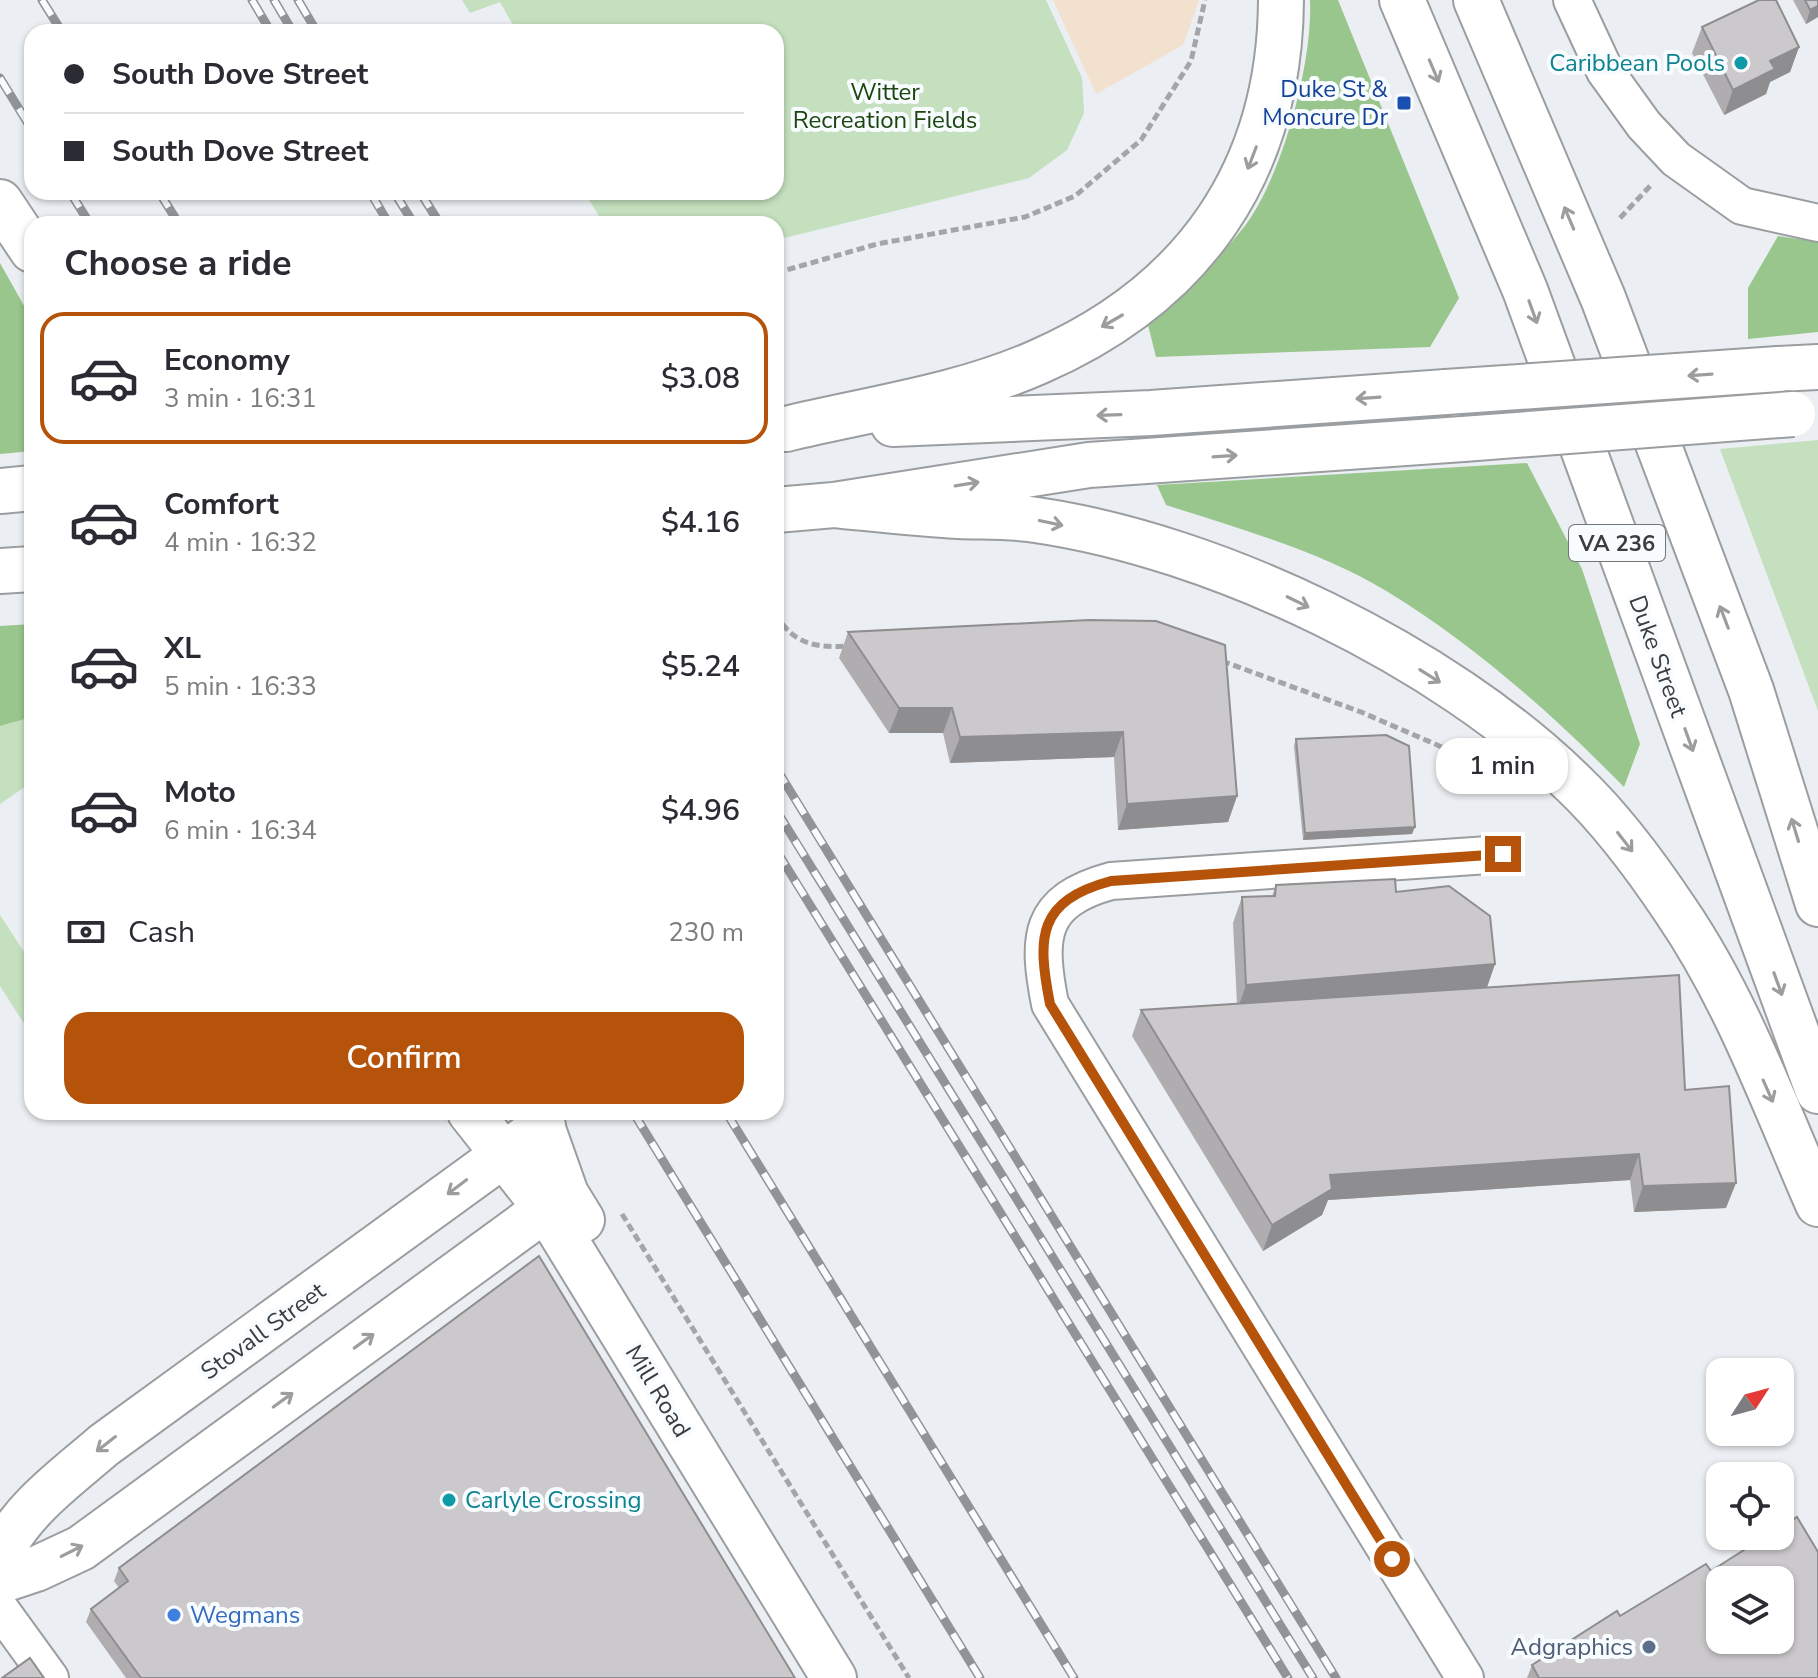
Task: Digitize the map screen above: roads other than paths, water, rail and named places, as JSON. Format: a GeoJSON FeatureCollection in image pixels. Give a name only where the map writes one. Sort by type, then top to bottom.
{"type":"FeatureCollection","features":[{"type":"Feature","properties":{"kind":"main road"},"geometry":{"type":"LineString","coordinates":[[784,428],[971,386],[1038,362],[1131,310],[1175,275],[1223,216],[1255,150],[1271,101],[1281,48],[1281,0]]}},
{"type":"Feature","properties":{"kind":"main road","name":"Duke Street"},"geometry":{"type":"LineString","coordinates":[[1402,0],[1525,290],[1818,1091]]}},
{"type":"Feature","properties":{"kind":"main road","name":"VA 236"},"geometry":{"type":"LineString","coordinates":[[1476,0],[1603,298],[1751,690],[1818,904]]}},
{"type":"Feature","properties":{"kind":"main road"},"geometry":{"type":"LineString","coordinates":[[0,202],[24,238]]}},
{"type":"Feature","properties":{"kind":"main road"},"geometry":{"type":"LineString","coordinates":[[784,429],[1151,413],[1798,368]]}},
{"type":"Feature","properties":{"kind":"main road"},"geometry":{"type":"LineString","coordinates":[[784,509],[834,505],[1089,465],[1806,413]]}},
{"type":"Feature","properties":{"kind":"main road"},"geometry":{"type":"LineString","coordinates":[[0,491],[24,489]]}},
{"type":"Feature","properties":{"kind":"main road"},"geometry":{"type":"LineString","coordinates":[[834,505],[1035,519],[1105,534],[1202,562],[1266,586],[1333,619],[1493,715],[1574,783],[1621,836],[1677,912],[1716,979],[1818,1204]]}},
{"type":"Feature","properties":{"kind":"main road"},"geometry":{"type":"LineString","coordinates":[[0,571],[24,570]]}},
{"type":"Feature","properties":{"kind":"main road"},"geometry":{"type":"LineString","coordinates":[[1751,690],[1818,800]]}},
{"type":"Feature","properties":{"kind":"main road","name":"Mill Road"},"geometry":{"type":"LineString","coordinates":[[476,1120],[500,1155],[556,1200],[866,1678]]}},
{"type":"Feature","properties":{"kind":"main road","name":"Stovall Street"},"geometry":{"type":"LineString","coordinates":[[0,1554],[11,1534],[41,1499],[104,1445],[251,1341],[500,1155],[539,1120]]}},
{"type":"Feature","properties":{"kind":"main road","name":"Mill Road"},"geometry":{"type":"LineString","coordinates":[[540,1120],[556,1200],[834,1678]]}},
{"type":"Feature","properties":{"kind":"main road"},"geometry":{"type":"LineString","coordinates":[[0,1581],[36,1569],[81,1548],[556,1200]]}},
{"type":"Feature","properties":{"kind":"street"},"geometry":{"type":"LineString","coordinates":[[1574,1],[1605,71],[1644,125],[1676,159],[1742,206],[1818,223]]}},
{"type":"Feature","properties":{"kind":"street"},"geometry":{"type":"LineString","coordinates":[[1465,1678],[1050,1004],[1043,968],[1043,936],[1057,909],[1079,890],[1111,881],[1503,854]]}},
{"type":"Feature","properties":{"kind":"street"},"geometry":{"type":"LineString","coordinates":[[0,1609],[50,1678]]}},
{"type":"Feature","properties":{"kind":"railway"},"geometry":{"type":"LineString","coordinates":[[42,0],[57,24]]}},
{"type":"Feature","properties":{"kind":"railway"},"geometry":{"type":"LineString","coordinates":[[252,0],[266,24]]}},
{"type":"Feature","properties":{"kind":"railway"},"geometry":{"type":"LineString","coordinates":[[274,0],[288,24]]}},
{"type":"Feature","properties":{"kind":"railway"},"geometry":{"type":"LineString","coordinates":[[298,0],[312,24]]}},
{"type":"Feature","properties":{"kind":"railway"},"geometry":{"type":"LineString","coordinates":[[0,78],[24,117]]}},
{"type":"Feature","properties":{"kind":"railway"},"geometry":{"type":"LineString","coordinates":[[75,200],[85,216]]}},
{"type":"Feature","properties":{"kind":"railway"},"geometry":{"type":"LineString","coordinates":[[164,200],[174,216]]}},
{"type":"Feature","properties":{"kind":"railway"},"geometry":{"type":"LineString","coordinates":[[375,200],[384,216]]}},
{"type":"Feature","properties":{"kind":"railway"},"geometry":{"type":"LineString","coordinates":[[399,200],[409,216]]}},
{"type":"Feature","properties":{"kind":"railway"},"geometry":{"type":"LineString","coordinates":[[425,200],[435,216]]}},
{"type":"Feature","properties":{"kind":"railway"},"geometry":{"type":"LineString","coordinates":[[784,781],[1336,1678]]}},
{"type":"Feature","properties":{"kind":"railway"},"geometry":{"type":"LineString","coordinates":[[784,823],[1313,1678]]}},
{"type":"Feature","properties":{"kind":"railway"},"geometry":{"type":"LineString","coordinates":[[784,863],[1288,1678]]}},
{"type":"Feature","properties":{"kind":"railway"},"geometry":{"type":"LineString","coordinates":[[638,1120],[980,1678]]}},
{"type":"Feature","properties":{"kind":"railway"},"geometry":{"type":"LineString","coordinates":[[731,1120],[1074,1678]]}},
{"type":"Feature","properties":{"kind":"place","name":"Caribbean Pools"},"geometry":{"type":"Point","coordinates":[1741,63]}},
{"type":"Feature","properties":{"kind":"place","name":"Duke St & Moncure Dr"},"geometry":{"type":"Point","coordinates":[1404,103]}},
{"type":"Feature","properties":{"kind":"place","name":"Carlyle Crossing"},"geometry":{"type":"Point","coordinates":[449,1500]}},
{"type":"Feature","properties":{"kind":"place","name":"Wegmans"},"geometry":{"type":"Point","coordinates":[174,1615]}},
{"type":"Feature","properties":{"kind":"place","name":"Adgraphics"},"geometry":{"type":"Point","coordinates":[1649,1647]}},
{"type":"Feature","properties":{"kind":"park label","name":"Witter Recreation Fields"},"geometry":{"type":"Point","coordinates":[885,106]}}]}
